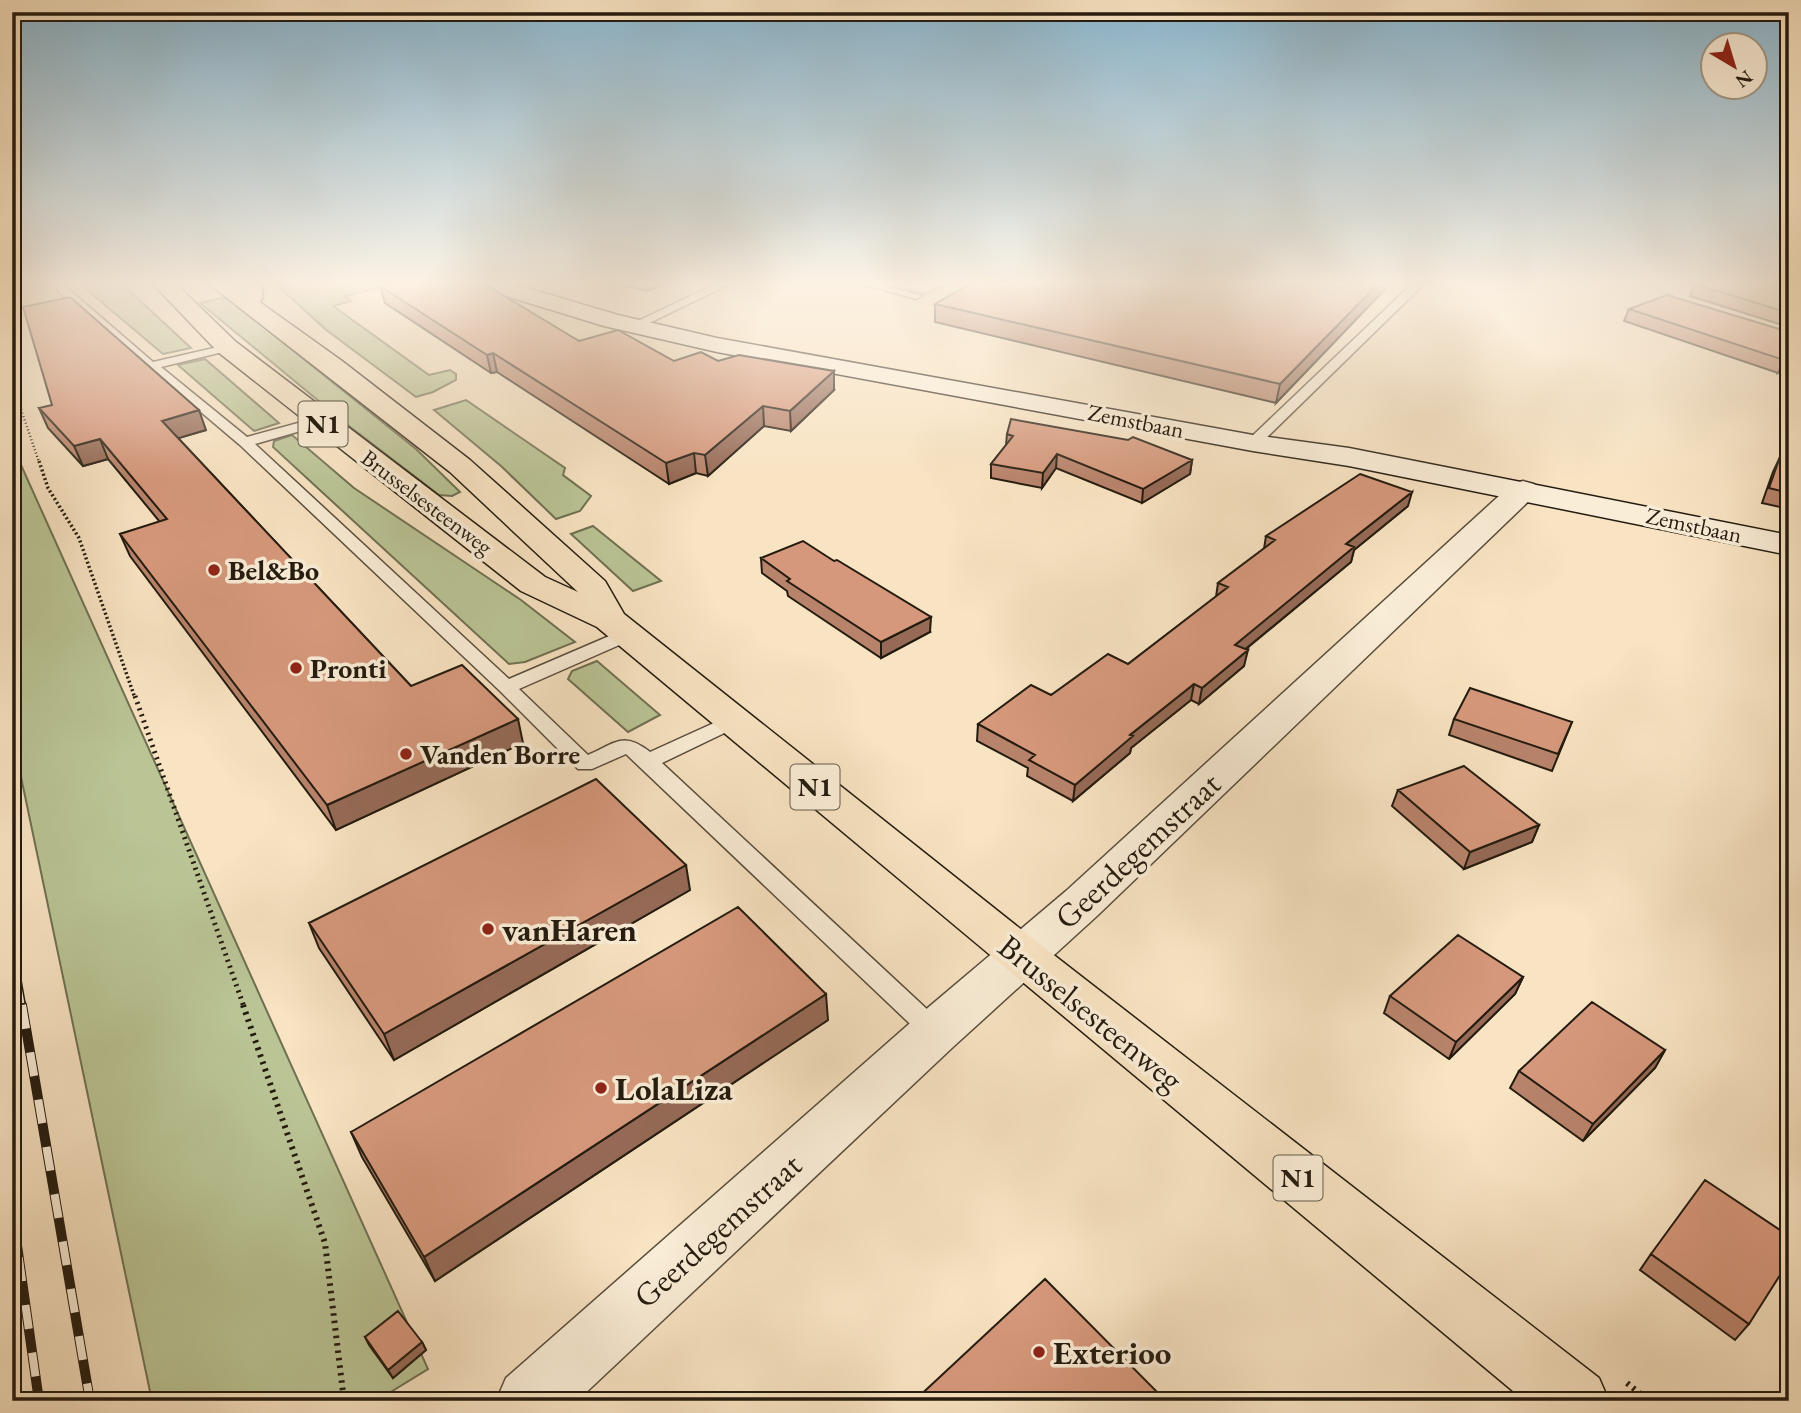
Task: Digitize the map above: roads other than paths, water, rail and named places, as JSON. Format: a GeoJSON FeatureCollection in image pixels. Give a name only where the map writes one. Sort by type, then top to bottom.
{"type":"FeatureCollection","features":[{"type":"Feature","properties":{"kind":"main road","name":"Brusselsesteenweg"},"geometry":{"type":"LineString","coordinates":[[229,349],[533,584],[618,627],[1020,955],[1576,1401]]}},
{"type":"Feature","properties":{"kind":"main road","name":"Brusselsesteenweg"},"geometry":{"type":"LineString","coordinates":[[319,349],[460,466],[593,589],[618,627]]}},
{"type":"Feature","properties":{"kind":"street","name":"Zemstbaan"},"geometry":{"type":"LineString","coordinates":[[741,349],[1253,443],[1349,457],[1789,545]]}},
{"type":"Feature","properties":{"kind":"street","name":"Geerdegemstraat"},"geometry":{"type":"LineString","coordinates":[[529,1401],[1020,955],[1082,903],[1522,490]]}},
{"type":"Feature","properties":{"kind":"lane"},"geometry":{"type":"LineString","coordinates":[[131,349],[245,442],[507,687],[585,764],[628,745],[935,1032]]}},
{"type":"Feature","properties":{"kind":"lane"},"geometry":{"type":"LineString","coordinates":[[151,366],[219,349]]}},
{"type":"Feature","properties":{"kind":"lane"},"geometry":{"type":"LineString","coordinates":[[1253,443],[1351,349]]}},
{"type":"Feature","properties":{"kind":"lane"},"geometry":{"type":"LineString","coordinates":[[245,442],[320,421]]}},
{"type":"Feature","properties":{"kind":"lane"},"geometry":{"type":"LineString","coordinates":[[507,687],[618,627]]}},
{"type":"Feature","properties":{"kind":"lane"},"geometry":{"type":"LineString","coordinates":[[648,761],[733,721]]}},
{"type":"Feature","properties":{"kind":"railway"},"geometry":{"type":"LineString","coordinates":[[12,950],[22,1007]]}},
{"type":"Feature","properties":{"kind":"railway"},"geometry":{"type":"LineString","coordinates":[[22,1005],[90,1401]]}},
{"type":"Feature","properties":{"kind":"railway"},"geometry":{"type":"LineString","coordinates":[[12,1210],[39,1401]]}},
{"type":"Feature","properties":{"kind":"place","name":"Bel&Bo"},"geometry":{"type":"Point","coordinates":[214,570]}},
{"type":"Feature","properties":{"kind":"place","name":"Pronti"},"geometry":{"type":"Point","coordinates":[296,668]}},
{"type":"Feature","properties":{"kind":"place","name":"Vanden Borre"},"geometry":{"type":"Point","coordinates":[406,754]}},
{"type":"Feature","properties":{"kind":"place","name":"vanHaren"},"geometry":{"type":"Point","coordinates":[488,929]}},
{"type":"Feature","properties":{"kind":"place","name":"LolaLiza"},"geometry":{"type":"Point","coordinates":[601,1088]}},
{"type":"Feature","properties":{"kind":"place","name":"Exterioo"},"geometry":{"type":"Point","coordinates":[1039,1352]}}]}
